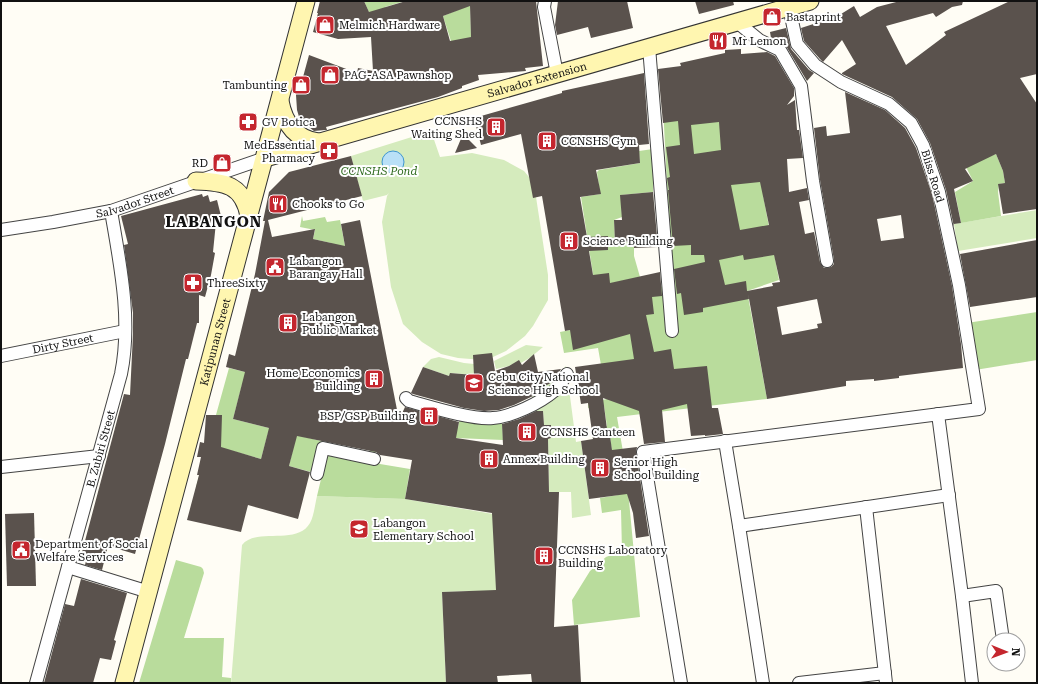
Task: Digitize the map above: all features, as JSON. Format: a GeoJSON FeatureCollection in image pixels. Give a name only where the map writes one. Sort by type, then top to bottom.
{"type":"FeatureCollection","features":[{"type":"Feature","properties":{"kind":"main road","name":"Katipunan Street"},"geometry":{"type":"LineString","coordinates":[[124,683],[306,1]]}},
{"type":"Feature","properties":{"kind":"main road","name":"Salvador Extension"},"geometry":{"type":"LineString","coordinates":[[265,158],[810,1]]}},
{"type":"Feature","properties":{"kind":"main road"},"geometry":{"type":"LineString","coordinates":[[280,101],[286,121],[294,132],[308,140],[318,142]]}},
{"type":"Feature","properties":{"kind":"main road"},"geometry":{"type":"LineString","coordinates":[[196,181],[222,183],[236,189],[242,196],[247,206],[249,216]]}},
{"type":"Feature","properties":{"kind":"street"},"geometry":{"type":"LineString","coordinates":[[545,1],[544,7],[557,74]]}},
{"type":"Feature","properties":{"kind":"street","name":"Bliss Road"},"geometry":{"type":"LineString","coordinates":[[789,7],[797,44],[815,65],[841,82],[889,104],[911,123],[923,145],[939,192],[958,285],[979,408],[938,414]]}},
{"type":"Feature","properties":{"kind":"street"},"geometry":{"type":"LineString","coordinates":[[737,22],[759,40],[780,50],[801,86],[813,181],[827,261]]}},
{"type":"Feature","properties":{"kind":"street"},"geometry":{"type":"LineString","coordinates":[[649,47],[672,331]]}},
{"type":"Feature","properties":{"kind":"street","name":"Salvador Street"},"geometry":{"type":"LineString","coordinates":[[1,230],[111,211],[265,158]]}},
{"type":"Feature","properties":{"kind":"street","name":"B. Zubiri Street"},"geometry":{"type":"LineString","coordinates":[[36,683],[126,353],[123,290],[111,211]]}},
{"type":"Feature","properties":{"kind":"street","name":"Dirty Street"},"geometry":{"type":"LineString","coordinates":[[1,356],[125,331]]}},
{"type":"Feature","properties":{"kind":"street"},"geometry":{"type":"LineString","coordinates":[[406,398],[409,401],[466,415],[496,418],[516,412],[545,398],[556,390],[567,374]]}},
{"type":"Feature","properties":{"kind":"street"},"geometry":{"type":"LineString","coordinates":[[681,683],[643,452],[938,414],[972,683]]}},
{"type":"Feature","properties":{"kind":"street"},"geometry":{"type":"LineString","coordinates":[[725,441],[763,683]]}},
{"type":"Feature","properties":{"kind":"street"},"geometry":{"type":"LineString","coordinates":[[316,474],[323,448],[374,459]]}},
{"type":"Feature","properties":{"kind":"street"},"geometry":{"type":"LineString","coordinates":[[1,467],[99,456]]}},
{"type":"Feature","properties":{"kind":"street"},"geometry":{"type":"LineString","coordinates":[[739,526],[948,495]]}},
{"type":"Feature","properties":{"kind":"street"},"geometry":{"type":"LineString","coordinates":[[799,683],[885,678],[866,507]]}},
{"type":"Feature","properties":{"kind":"street"},"geometry":{"type":"LineString","coordinates":[[68,567],[149,592]]}},
{"type":"Feature","properties":{"kind":"street"},"geometry":{"type":"LineString","coordinates":[[962,596],[996,591],[1002,632]]}},
{"type":"Feature","properties":{"kind":"green space"},"geometry":{"type":"Polygon","coordinates":[[[364,1],[405,1],[385,7],[390,25],[373,21],[364,1]]]}},
{"type":"Feature","properties":{"kind":"green space"},"geometry":{"type":"Polygon","coordinates":[[[470,5],[471,37],[457,60],[443,16],[470,5]]]}},
{"type":"Feature","properties":{"kind":"green space"},"geometry":{"type":"Polygon","coordinates":[[[663,106],[773,126],[763,195],[779,280],[747,291],[767,399],[617,417],[626,469],[640,617],[574,625],[572,600],[590,571],[606,557],[622,551],[621,510],[602,513],[600,498],[618,495],[610,437],[593,439],[591,428],[607,426],[604,406],[588,408],[588,403],[607,399],[598,348],[564,353],[560,332],[601,324],[598,302],[672,284],[663,106]]]}},
{"type":"Feature","properties":{"kind":"green space","name":"CCNSHS Pond"},"geometry":{"type":"Polygon","coordinates":[[[431,131],[440,157],[472,153],[504,160],[524,171],[529,177],[536,197],[548,275],[548,300],[533,326],[525,336],[506,351],[483,360],[458,358],[441,354],[422,342],[403,324],[391,287],[382,222],[387,196],[389,193],[387,195],[363,201],[351,156],[431,131]]]}},
{"type":"Feature","properties":{"kind":"green space"},"geometry":{"type":"Polygon","coordinates":[[[653,149],[653,192],[621,195],[622,217],[614,220],[615,242],[634,242],[634,256],[640,277],[595,287],[581,197],[600,194],[597,172],[599,170],[640,163],[639,151],[653,149]]]}},
{"type":"Feature","properties":{"kind":"green space"},"geometry":{"type":"Polygon","coordinates":[[[996,154],[1003,171],[1005,183],[999,184],[998,192],[1001,216],[961,223],[955,192],[973,181],[965,165],[996,154]]]}},
{"type":"Feature","properties":{"kind":"green space"},"geometry":{"type":"Polygon","coordinates":[[[1037,210],[1037,238],[958,251],[954,224],[1037,210]]]}},
{"type":"Feature","properties":{"kind":"green space"},"geometry":{"type":"Polygon","coordinates":[[[302,216],[303,221],[325,217],[327,222],[340,220],[350,272],[336,275],[346,333],[336,355],[352,353],[364,411],[361,416],[242,385],[233,419],[369,453],[377,420],[386,422],[398,416],[458,428],[460,415],[502,421],[503,440],[456,438],[380,425],[374,463],[410,469],[405,499],[317,496],[322,475],[289,466],[295,440],[268,433],[261,459],[229,450],[218,492],[196,487],[229,368],[339,395],[331,293],[322,282],[324,271],[333,273],[335,264],[327,262],[331,243],[313,239],[315,230],[300,227],[302,216]]]}},
{"type":"Feature","properties":{"kind":"green space"},"geometry":{"type":"Polygon","coordinates":[[[1037,312],[1037,360],[975,370],[967,323],[1037,312]]]}},
{"type":"Feature","properties":{"kind":"green space"},"geometry":{"type":"Polygon","coordinates":[[[526,345],[543,347],[521,363],[519,361],[509,366],[496,369],[494,361],[526,345]]]}},
{"type":"Feature","properties":{"kind":"green space"},"geometry":{"type":"Polygon","coordinates":[[[439,357],[474,364],[474,375],[451,373],[449,376],[423,367],[431,359],[439,357]]]}},
{"type":"Feature","properties":{"kind":"green space"},"geometry":{"type":"Polygon","coordinates":[[[566,366],[576,442],[581,441],[591,515],[572,518],[571,492],[549,492],[548,439],[551,438],[551,425],[544,425],[543,411],[533,412],[532,391],[549,384],[566,366]]]}},
{"type":"Feature","properties":{"kind":"green space"},"geometry":{"type":"Polygon","coordinates":[[[317,496],[405,499],[493,514],[498,628],[476,631],[473,591],[442,592],[446,683],[231,683],[242,545],[248,540],[257,537],[296,534],[304,530],[310,523],[317,496]]]}},
{"type":"Feature","properties":{"kind":"green space"},"geometry":{"type":"Polygon","coordinates":[[[176,560],[201,567],[204,573],[184,638],[224,638],[222,677],[231,678],[231,683],[139,683],[176,560]]]}},
{"type":"Feature","properties":{"kind":"water"},"geometry":{"type":"Polygon","coordinates":[[[393,151],[401,154],[404,162],[401,170],[393,173],[385,170],[382,162],[385,154],[393,151]]]}},
{"type":"Feature","properties":{"kind":"building"},"geometry":{"type":"Polygon","coordinates":[[[320,1],[364,1],[369,12],[406,1],[536,1],[543,66],[525,68],[526,71],[478,75],[479,80],[438,97],[326,127],[327,130],[314,131],[300,120],[297,110],[296,95],[300,76],[303,77],[309,55],[357,73],[358,68],[373,71],[371,37],[338,39],[313,32],[320,1]],[[470,6],[443,16],[450,41],[471,37],[470,6]]]}},
{"type":"Feature","properties":{"kind":"building"},"geometry":{"type":"Polygon","coordinates":[[[558,1],[627,1],[633,28],[591,38],[588,27],[557,35],[555,25],[558,1]]]}},
{"type":"Feature","properties":{"kind":"building"},"geometry":{"type":"Polygon","coordinates":[[[695,1],[733,1],[734,5],[699,14],[695,1]]]}},
{"type":"Feature","properties":{"kind":"building"},"geometry":{"type":"Polygon","coordinates":[[[900,1],[963,1],[962,5],[952,7],[936,17],[933,13],[886,26],[906,65],[946,35],[944,32],[1010,1],[1037,1],[1037,74],[1020,78],[1037,104],[1037,209],[1003,214],[998,184],[1005,183],[1003,171],[996,154],[965,169],[973,181],[954,189],[961,223],[954,224],[954,227],[946,190],[930,143],[917,119],[892,97],[842,74],[856,64],[842,40],[823,62],[804,41],[801,28],[829,19],[839,12],[841,14],[854,6],[860,17],[877,7],[900,1]]]}},
{"type":"Feature","properties":{"kind":"building"},"geometry":{"type":"Polygon","coordinates":[[[786,28],[791,49],[809,70],[814,73],[807,81],[786,46],[771,38],[770,32],[786,28]]]}},
{"type":"Feature","properties":{"kind":"building"},"geometry":{"type":"Polygon","coordinates":[[[741,49],[741,54],[767,52],[775,56],[794,88],[794,96],[787,105],[795,100],[797,130],[799,130],[803,158],[787,159],[789,192],[807,188],[809,200],[799,202],[805,234],[814,232],[820,262],[824,268],[831,267],[834,264],[834,260],[820,180],[814,128],[826,126],[827,136],[850,133],[845,92],[885,110],[905,128],[916,148],[932,194],[952,286],[961,344],[963,368],[899,376],[899,378],[874,381],[874,379],[846,381],[846,386],[767,399],[748,293],[749,299],[703,308],[703,312],[684,315],[681,293],[677,294],[674,269],[705,262],[704,255],[691,255],[691,245],[673,246],[667,178],[670,177],[666,147],[680,145],[678,121],[663,123],[658,69],[681,66],[680,63],[725,53],[725,50],[741,49]],[[719,122],[691,125],[694,154],[721,150],[719,122]],[[760,182],[731,185],[740,230],[769,225],[760,182]],[[901,215],[877,219],[881,241],[904,238],[901,215]],[[743,255],[719,260],[725,285],[746,281],[747,291],[773,286],[772,283],[780,282],[774,255],[744,260],[743,255]],[[817,299],[777,307],[782,335],[818,328],[817,324],[822,323],[817,299]]]}},
{"type":"Feature","properties":{"kind":"building"},"geometry":{"type":"Polygon","coordinates":[[[644,73],[649,144],[639,145],[640,163],[596,170],[601,194],[580,197],[587,237],[608,236],[608,250],[589,251],[593,275],[609,273],[610,283],[660,272],[662,296],[652,297],[654,314],[646,315],[654,352],[671,349],[674,369],[707,366],[712,408],[718,408],[723,434],[691,436],[687,404],[662,410],[665,442],[644,444],[639,411],[603,398],[608,437],[610,436],[612,450],[637,447],[636,453],[649,536],[636,538],[633,513],[627,494],[589,499],[581,441],[593,439],[588,403],[581,404],[575,367],[634,359],[630,334],[573,350],[570,330],[565,331],[542,196],[533,198],[521,134],[481,145],[474,118],[562,93],[562,91],[644,73]]]}},
{"type":"Feature","properties":{"kind":"building"},"geometry":{"type":"Polygon","coordinates":[[[463,134],[477,148],[455,153],[463,134]]]}},
{"type":"Feature","properties":{"kind":"building"},"geometry":{"type":"Polygon","coordinates":[[[351,156],[362,196],[268,220],[272,237],[315,229],[313,239],[345,246],[341,224],[360,220],[399,420],[405,407],[459,422],[456,438],[503,445],[502,424],[519,419],[536,411],[543,411],[544,425],[551,425],[551,438],[548,439],[549,492],[559,492],[554,627],[578,625],[581,683],[532,683],[531,674],[497,676],[498,683],[446,683],[442,592],[496,590],[492,513],[405,499],[412,460],[380,455],[376,452],[297,436],[289,466],[310,472],[298,519],[248,505],[241,532],[187,520],[199,475],[197,475],[201,457],[197,457],[200,442],[204,443],[206,415],[222,415],[221,447],[261,459],[269,428],[233,419],[245,372],[226,367],[229,354],[235,356],[255,274],[269,192],[289,172],[351,156]]]}},
{"type":"Feature","properties":{"kind":"building"},"geometry":{"type":"Polygon","coordinates":[[[653,192],[658,247],[634,248],[634,241],[615,243],[614,220],[622,220],[620,195],[653,192]]]}},
{"type":"Feature","properties":{"kind":"building"},"geometry":{"type":"Polygon","coordinates":[[[202,194],[203,197],[208,195],[210,202],[217,200],[222,220],[216,222],[213,252],[215,253],[205,297],[199,295],[199,323],[197,323],[188,359],[186,359],[135,554],[108,546],[102,570],[85,565],[87,557],[81,556],[124,394],[130,395],[133,313],[124,245],[128,244],[121,216],[202,194]]]}},
{"type":"Feature","properties":{"kind":"building"},"geometry":{"type":"Polygon","coordinates":[[[1037,240],[1037,297],[970,307],[960,254],[1037,240]]]}},
{"type":"Feature","properties":{"kind":"building"},"geometry":{"type":"Polygon","coordinates":[[[492,353],[495,371],[509,366],[519,360],[522,365],[534,354],[538,372],[561,369],[555,379],[549,384],[532,392],[533,396],[499,410],[484,411],[464,408],[411,393],[423,367],[449,376],[450,373],[474,375],[473,355],[492,353]]]}},
{"type":"Feature","properties":{"kind":"building","name":"Department of Social Welfare Services"},"geometry":{"type":"Polygon","coordinates":[[[34,513],[36,586],[7,586],[5,514],[34,513]]]}},
{"type":"Feature","properties":{"kind":"building"},"geometry":{"type":"Polygon","coordinates":[[[81,579],[127,593],[114,640],[116,641],[111,660],[100,658],[93,683],[44,683],[65,604],[74,606],[81,579]]]}},
{"type":"Feature","properties":{"kind":"place","name":"Bastaprint"},"geometry":{"type":"Point","coordinates":[772,17]}},
{"type":"Feature","properties":{"kind":"place","name":"Melmich Hardware"},"geometry":{"type":"Point","coordinates":[325,25]}},
{"type":"Feature","properties":{"kind":"place","name":"Mr Lemon"},"geometry":{"type":"Point","coordinates":[718,41]}},
{"type":"Feature","properties":{"kind":"place","name":"PAG-ASA Pawnshop"},"geometry":{"type":"Point","coordinates":[330,75]}},
{"type":"Feature","properties":{"kind":"place","name":"Tambunting"},"geometry":{"type":"Point","coordinates":[301,85]}},
{"type":"Feature","properties":{"kind":"place","name":"GV Botica"},"geometry":{"type":"Point","coordinates":[248,122]}},
{"type":"Feature","properties":{"kind":"place","name":"CCNSHS Waiting Shed"},"geometry":{"type":"Point","coordinates":[496,127]}},
{"type":"Feature","properties":{"kind":"place","name":"CCNSHS Gym"},"geometry":{"type":"Point","coordinates":[547,141]}},
{"type":"Feature","properties":{"kind":"place","name":"MedEssential Pharmacy"},"geometry":{"type":"Point","coordinates":[329,151]}},
{"type":"Feature","properties":{"kind":"place","name":"RD"},"geometry":{"type":"Point","coordinates":[222,163]}},
{"type":"Feature","properties":{"kind":"place","name":"Chooks to Go"},"geometry":{"type":"Point","coordinates":[278,204]}},
{"type":"Feature","properties":{"kind":"place","name":"Science Building"},"geometry":{"type":"Point","coordinates":[569,241]}},
{"type":"Feature","properties":{"kind":"place","name":"Labangon Barangay Hall"},"geometry":{"type":"Point","coordinates":[275,267]}},
{"type":"Feature","properties":{"kind":"place","name":"ThreeSixty"},"geometry":{"type":"Point","coordinates":[193,283]}},
{"type":"Feature","properties":{"kind":"place","name":"Labangon Public Market"},"geometry":{"type":"Point","coordinates":[288,323]}},
{"type":"Feature","properties":{"kind":"place","name":"Home Economics Building"},"geometry":{"type":"Point","coordinates":[374,379]}},
{"type":"Feature","properties":{"kind":"place","name":"Cebu City National Science High School"},"geometry":{"type":"Point","coordinates":[474,383]}},
{"type":"Feature","properties":{"kind":"place","name":"BSP/GSP Building"},"geometry":{"type":"Point","coordinates":[429,416]}},
{"type":"Feature","properties":{"kind":"place","name":"CCNSHS Canteen"},"geometry":{"type":"Point","coordinates":[527,432]}},
{"type":"Feature","properties":{"kind":"place","name":"Annex Building"},"geometry":{"type":"Point","coordinates":[489,459]}},
{"type":"Feature","properties":{"kind":"place","name":"Senior High School Building"},"geometry":{"type":"Point","coordinates":[600,468]}},
{"type":"Feature","properties":{"kind":"place","name":"Labangon Elementary School"},"geometry":{"type":"Point","coordinates":[359,529]}},
{"type":"Feature","properties":{"kind":"place","name":"Department of Social Welfare Services"},"geometry":{"type":"Point","coordinates":[21,550]}},
{"type":"Feature","properties":{"kind":"place","name":"CCNSHS Laboratory Building"},"geometry":{"type":"Point","coordinates":[544,556]}},
{"type":"Feature","properties":{"kind":"district","name":"LABANGON"},"geometry":{"type":"Point","coordinates":[214,222]}}]}
